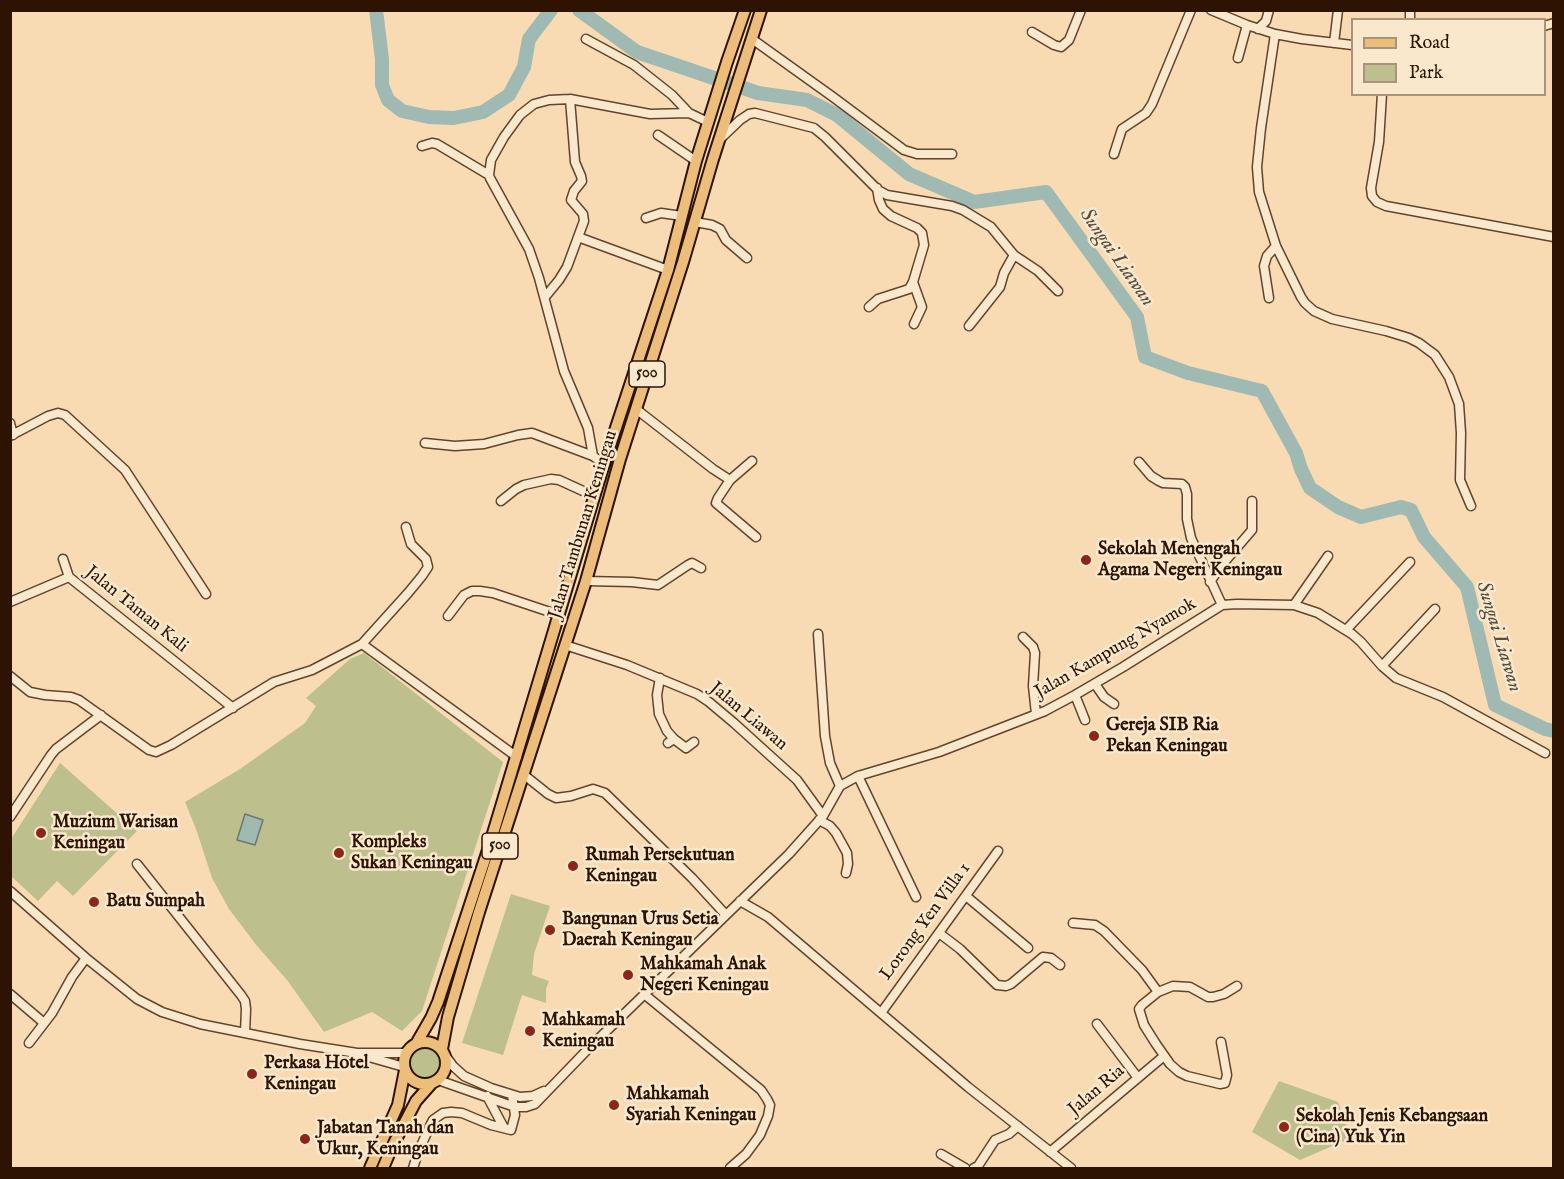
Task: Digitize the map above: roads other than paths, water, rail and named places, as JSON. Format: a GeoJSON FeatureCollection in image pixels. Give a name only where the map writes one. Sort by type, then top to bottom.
{"type":"FeatureCollection","features":[{"type":"Feature","properties":{"kind":"main road","name":"Jalan Tambunan Keningau"},"geometry":{"type":"LineString","coordinates":[[443,1052],[448,1017],[523,774],[586,581],[609,496],[761,10]]}},
{"type":"Feature","properties":{"kind":"main road","name":"Jalan Tambunan Keningau"},"geometry":{"type":"LineString","coordinates":[[416,1044],[438,1002],[517,757],[594,496],[668,270],[696,161],[742,12]]}},
{"type":"Feature","properties":{"kind":"main road"},"geometry":{"type":"LineString","coordinates":[[683,213],[704,164],[714,155]]}},
{"type":"Feature","properties":{"kind":"main road"},"geometry":{"type":"LineString","coordinates":[[416,1044],[430,1042],[436,1044],[443,1052]]}},
{"type":"Feature","properties":{"kind":"main road","name":"500"},"geometry":{"type":"LineString","coordinates":[[406,1053],[416,1044]]}},
{"type":"Feature","properties":{"kind":"main road","name":"500"},"geometry":{"type":"LineString","coordinates":[[383,1168],[416,1101],[443,1075],[446,1068],[443,1052]]}},
{"type":"Feature","properties":{"kind":"main road"},"geometry":{"type":"LineString","coordinates":[[370,1168],[398,1106],[406,1053]]}},
{"type":"Feature","properties":{"kind":"main road"},"geometry":{"type":"LineString","coordinates":[[405,1069],[408,1076],[419,1083],[435,1082]]}},
{"type":"Feature","properties":{"kind":"street"},"geometry":{"type":"LineString","coordinates":[[1032,32],[1061,47],[1069,40],[1081,10]]}},
{"type":"Feature","properties":{"kind":"street"},"geometry":{"type":"LineString","coordinates":[[1114,154],[1122,129],[1146,113],[1152,104],[1191,10]]}},
{"type":"Feature","properties":{"kind":"street"},"geometry":{"type":"LineString","coordinates":[[1211,10],[1275,34],[1351,45]]}},
{"type":"Feature","properties":{"kind":"street"},"geometry":{"type":"LineString","coordinates":[[1258,29],[1266,21],[1269,10]]}},
{"type":"Feature","properties":{"kind":"street"},"geometry":{"type":"LineString","coordinates":[[1334,43],[1338,10]]}},
{"type":"Feature","properties":{"kind":"street"},"geometry":{"type":"LineString","coordinates":[[1238,58],[1247,25]]}},
{"type":"Feature","properties":{"kind":"street"},"geometry":{"type":"LineString","coordinates":[[1275,34],[1260,128],[1257,167],[1259,192],[1276,246],[1301,297],[1314,311],[1332,319],[1409,338],[1435,355],[1449,377],[1459,404],[1460,480],[1471,506]]}},
{"type":"Feature","properties":{"kind":"street"},"geometry":{"type":"LineString","coordinates":[[586,39],[634,65],[672,95],[689,113],[708,122]]}},
{"type":"Feature","properties":{"kind":"street"},"geometry":{"type":"LineString","coordinates":[[752,39],[904,150],[917,154],[952,154]]}},
{"type":"Feature","properties":{"kind":"street"},"geometry":{"type":"LineString","coordinates":[[1382,96],[1379,142],[1371,188],[1372,196],[1377,202],[1386,206],[1554,237]]}},
{"type":"Feature","properties":{"kind":"street"},"geometry":{"type":"LineString","coordinates":[[489,175],[491,160],[496,150],[520,115],[534,104],[555,99],[570,99],[650,114],[689,113]]}},
{"type":"Feature","properties":{"kind":"street"},"geometry":{"type":"LineString","coordinates":[[545,297],[567,267],[584,217],[571,200],[574,191],[582,181],[582,176],[575,162],[570,99]]}},
{"type":"Feature","properties":{"kind":"street"},"geometry":{"type":"LineString","coordinates":[[719,140],[740,120],[754,113],[814,128],[884,193],[892,197],[952,206],[991,227],[1014,255],[1038,271],[1058,291]]}},
{"type":"Feature","properties":{"kind":"street"},"geometry":{"type":"LineString","coordinates":[[658,135],[696,161]]}},
{"type":"Feature","properties":{"kind":"street"},"geometry":{"type":"LineString","coordinates":[[422,146],[437,144],[489,175],[529,249],[545,297],[564,371],[588,428],[593,456]]}},
{"type":"Feature","properties":{"kind":"street"},"geometry":{"type":"LineString","coordinates":[[869,307],[878,299],[909,289],[924,244],[922,233],[917,228],[891,216],[883,209],[877,188]]}},
{"type":"Feature","properties":{"kind":"street"},"geometry":{"type":"LineString","coordinates":[[646,218],[662,213],[683,213]]}},
{"type":"Feature","properties":{"kind":"street"},"geometry":{"type":"LineString","coordinates":[[695,222],[720,229],[726,240],[747,258]]}},
{"type":"Feature","properties":{"kind":"street"},"geometry":{"type":"LineString","coordinates":[[578,237],[668,270]]}},
{"type":"Feature","properties":{"kind":"street"},"geometry":{"type":"LineString","coordinates":[[1269,298],[1264,266],[1267,256],[1276,246]]}},
{"type":"Feature","properties":{"kind":"street"},"geometry":{"type":"LineString","coordinates":[[969,326],[1000,287],[1004,273],[1014,255]]}},
{"type":"Feature","properties":{"kind":"street"},"geometry":{"type":"LineString","coordinates":[[913,282],[922,307],[914,324]]}},
{"type":"Feature","properties":{"kind":"street"},"geometry":{"type":"LineString","coordinates":[[636,409],[713,470],[730,480]]}},
{"type":"Feature","properties":{"kind":"street"},"geometry":{"type":"LineString","coordinates":[[10,423],[12,435],[48,416],[58,413],[64,415],[125,470],[206,594]]}},
{"type":"Feature","properties":{"kind":"street"},"geometry":{"type":"LineString","coordinates":[[425,443],[455,446],[484,444],[532,433],[593,456],[604,464]]}},
{"type":"Feature","properties":{"kind":"street"},"geometry":{"type":"LineString","coordinates":[[752,461],[730,480],[716,503],[756,537]]}},
{"type":"Feature","properties":{"kind":"street"},"geometry":{"type":"LineString","coordinates":[[1139,462],[1151,476],[1159,481],[1182,484],[1185,487],[1188,528],[1191,538],[1222,605]]}},
{"type":"Feature","properties":{"kind":"street"},"geometry":{"type":"LineString","coordinates":[[501,501],[524,484],[551,479],[559,480],[594,496]]}},
{"type":"Feature","properties":{"kind":"street"},"geometry":{"type":"LineString","coordinates":[[1210,582],[1252,530],[1252,501]]}},
{"type":"Feature","properties":{"kind":"street"},"geometry":{"type":"LineString","coordinates":[[10,676],[27,691],[79,700],[149,750],[156,752],[171,746],[274,682],[312,670],[362,644],[415,585],[428,567],[426,560],[411,544],[406,527]]}},
{"type":"Feature","properties":{"kind":"street"},"geometry":{"type":"LineString","coordinates":[[1294,605],[1328,556]]}},
{"type":"Feature","properties":{"kind":"street"},"geometry":{"type":"LineString","coordinates":[[63,559],[69,577]]}},
{"type":"Feature","properties":{"kind":"street"},"geometry":{"type":"LineString","coordinates":[[1346,630],[1410,562]]}},
{"type":"Feature","properties":{"kind":"street"},"geometry":{"type":"LineString","coordinates":[[586,581],[658,585],[692,563],[702,568]]}},
{"type":"Feature","properties":{"kind":"street","name":"Jalan Taman Kali"},"geometry":{"type":"LineString","coordinates":[[10,602],[69,577],[233,708]]}},
{"type":"Feature","properties":{"kind":"street"},"geometry":{"type":"LineString","coordinates":[[447,616],[459,599],[472,591],[493,593],[559,615]]}},
{"type":"Feature","properties":{"kind":"street","name":"Jalan Kampung Nyamok"},"geometry":{"type":"LineString","coordinates":[[840,786],[858,776],[939,752],[1036,714],[1095,684],[1222,605],[1237,604],[1294,605],[1318,613],[1361,642],[1382,666],[1402,681],[1443,697],[1545,753]]}},
{"type":"Feature","properties":{"kind":"street"},"geometry":{"type":"LineString","coordinates":[[1382,666],[1436,609]]}},
{"type":"Feature","properties":{"kind":"street"},"geometry":{"type":"LineString","coordinates":[[509,1128],[795,847],[821,818],[840,786],[830,763],[825,736],[818,634]]}},
{"type":"Feature","properties":{"kind":"street"},"geometry":{"type":"LineString","coordinates":[[1023,637],[1034,647],[1033,686],[1036,714]]}},
{"type":"Feature","properties":{"kind":"street"},"geometry":{"type":"LineString","coordinates":[[362,644],[517,757]]}},
{"type":"Feature","properties":{"kind":"street","name":"Jalan Liawan"},"geometry":{"type":"LineString","coordinates":[[565,645],[660,678],[697,694],[717,709],[797,780],[821,818],[837,833],[847,853],[846,873]]}},
{"type":"Feature","properties":{"kind":"street"},"geometry":{"type":"LineString","coordinates":[[660,678],[657,695],[659,714],[671,741],[686,748],[694,742]]}},
{"type":"Feature","properties":{"kind":"street"},"geometry":{"type":"LineString","coordinates":[[1095,684],[1104,697],[1114,704]]}},
{"type":"Feature","properties":{"kind":"street"},"geometry":{"type":"LineString","coordinates":[[1075,695],[1085,720]]}},
{"type":"Feature","properties":{"kind":"street"},"geometry":{"type":"LineString","coordinates":[[10,817],[56,749],[101,715]]}},
{"type":"Feature","properties":{"kind":"street"},"geometry":{"type":"LineString","coordinates":[[523,774],[556,798],[593,789],[605,793],[692,878],[726,915]]}},
{"type":"Feature","properties":{"kind":"street"},"geometry":{"type":"LineString","coordinates":[[858,776],[916,897]]}},
{"type":"Feature","properties":{"kind":"street","name":"Lorong Yen Villa 1"},"geometry":{"type":"LineString","coordinates":[[881,1013],[998,851]]}},
{"type":"Feature","properties":{"kind":"street"},"geometry":{"type":"LineString","coordinates":[[137,864],[245,1001],[245,1033]]}},
{"type":"Feature","properties":{"kind":"street"},"geometry":{"type":"LineString","coordinates":[[10,891],[86,958],[137,999],[162,1012],[201,1024],[357,1053],[405,1069]]}},
{"type":"Feature","properties":{"kind":"street"},"geometry":{"type":"LineString","coordinates":[[966,896],[1028,948]]}},
{"type":"Feature","properties":{"kind":"street"},"geometry":{"type":"LineString","coordinates":[[740,901],[768,917],[968,1087],[1071,1168]]}},
{"type":"Feature","properties":{"kind":"street"},"geometry":{"type":"LineString","coordinates":[[1073,923],[1095,925],[1104,931],[1142,970],[1158,992]]}},
{"type":"Feature","properties":{"kind":"street"},"geometry":{"type":"LineString","coordinates":[[939,933],[960,949],[997,985],[1011,984],[1043,957],[1051,958],[1060,965]]}},
{"type":"Feature","properties":{"kind":"street"},"geometry":{"type":"LineString","coordinates":[[29,1043],[52,1013],[72,977],[86,958]]}},
{"type":"Feature","properties":{"kind":"street"},"geometry":{"type":"LineString","coordinates":[[1221,1042],[1227,1075],[1223,1084],[1186,1076],[1174,1068],[1164,1056],[1148,1032],[1139,1011],[1141,1006],[1158,992],[1170,987],[1190,987],[1213,998],[1237,986]]}},
{"type":"Feature","properties":{"kind":"street"},"geometry":{"type":"LineString","coordinates":[[10,994],[44,1023]]}},
{"type":"Feature","properties":{"kind":"street"},"geometry":{"type":"LineString","coordinates":[[644,994],[761,1090],[770,1105],[760,1135],[746,1154],[730,1168]]}},
{"type":"Feature","properties":{"kind":"street"},"geometry":{"type":"LineString","coordinates":[[1097,1024],[1138,1078]]}},
{"type":"Feature","properties":{"kind":"street"},"geometry":{"type":"LineString","coordinates":[[443,1052],[464,1076],[491,1088],[520,1097],[533,1096],[550,1088]]}},
{"type":"Feature","properties":{"kind":"street"},"geometry":{"type":"LineString","coordinates":[[357,1053],[406,1053]]}},
{"type":"Feature","properties":{"kind":"street","name":"Jalan Ria"},"geometry":{"type":"LineString","coordinates":[[1050,1152],[1164,1056]]}},
{"type":"Feature","properties":{"kind":"street"},"geometry":{"type":"LineString","coordinates":[[435,1082],[487,1096],[515,1107],[535,1104]]}},
{"type":"Feature","properties":{"kind":"street"},"geometry":{"type":"LineString","coordinates":[[509,1128],[515,1115],[512,1095]]}},
{"type":"Feature","properties":{"kind":"street"},"geometry":{"type":"LineString","coordinates":[[487,1096],[509,1128]]}},
{"type":"Feature","properties":{"kind":"street"},"geometry":{"type":"LineString","coordinates":[[481,1121],[490,1116],[492,1106]]}},
{"type":"Feature","properties":{"kind":"street"},"geometry":{"type":"LineString","coordinates":[[413,1168],[427,1130],[438,1116],[450,1112],[462,1113],[481,1121],[509,1128]]}},
{"type":"Feature","properties":{"kind":"street"},"geometry":{"type":"LineString","coordinates":[[974,1168],[978,1166],[995,1140],[1009,1134],[1018,1126]]}},
{"type":"Feature","properties":{"kind":"street"},"geometry":{"type":"LineString","coordinates":[[941,1154],[965,1168]]}},
{"type":"Feature","properties":{"kind":"water"},"geometry":{"type":"Polygon","coordinates":[[[245,814],[263,820],[255,845],[237,840],[245,814]]]}},
{"type":"Feature","properties":{"kind":"waterway","name":"Sungai Liawan"},"geometry":{"type":"LineString","coordinates":[[376,10],[382,59],[382,85],[388,100],[402,111],[429,117],[454,118],[483,112],[509,95],[524,67],[529,39],[551,10]]}},
{"type":"Feature","properties":{"kind":"waterway","name":"Sungai Liawan"},"geometry":{"type":"LineString","coordinates":[[579,10],[637,52],[758,93],[807,100],[837,115],[909,174],[974,202],[1046,192],[1137,317],[1145,357],[1188,373],[1262,391],[1296,453],[1310,488],[1338,507],[1361,517],[1401,507],[1411,510],[1424,537],[1467,587],[1495,705],[1554,731]]}},
{"type":"Feature","properties":{"kind":"place","name":"Sekolah Menengah Agama Negeri Keningau"},"geometry":{"type":"Point","coordinates":[1086,560]}},
{"type":"Feature","properties":{"kind":"place","name":"Gereja SIB Ria Pekan Keningau"},"geometry":{"type":"Point","coordinates":[1094,736]}},
{"type":"Feature","properties":{"kind":"place","name":"Muzium Warisan Keningau"},"geometry":{"type":"Point","coordinates":[41,833]}},
{"type":"Feature","properties":{"kind":"place","name":"Kompleks Sukan Keningau"},"geometry":{"type":"Point","coordinates":[339,853]}},
{"type":"Feature","properties":{"kind":"place","name":"Rumah Persekutuan Keningau"},"geometry":{"type":"Point","coordinates":[573,866]}},
{"type":"Feature","properties":{"kind":"place","name":"Batu Sumpah"},"geometry":{"type":"Point","coordinates":[94,902]}},
{"type":"Feature","properties":{"kind":"place","name":"Bangunan Urus Setia Daerah Keningau"},"geometry":{"type":"Point","coordinates":[550,930]}},
{"type":"Feature","properties":{"kind":"place","name":"Mahkamah Anak Negeri Keningau"},"geometry":{"type":"Point","coordinates":[628,975]}},
{"type":"Feature","properties":{"kind":"place","name":"Mahkamah Keningau"},"geometry":{"type":"Point","coordinates":[530,1031]}},
{"type":"Feature","properties":{"kind":"place","name":"Perkasa Hotel Keningau"},"geometry":{"type":"Point","coordinates":[252,1074]}},
{"type":"Feature","properties":{"kind":"place","name":"Mahkamah Syariah Keningau"},"geometry":{"type":"Point","coordinates":[614,1105]}},
{"type":"Feature","properties":{"kind":"place","name":"Sekolah Jenis Kebangsaan (Cina) Yuk Yin"},"geometry":{"type":"Point","coordinates":[1284,1127]}},
{"type":"Feature","properties":{"kind":"place","name":"Jabatan Tanah dan Ukur, Keningau"},"geometry":{"type":"Point","coordinates":[305,1139]}}]}
